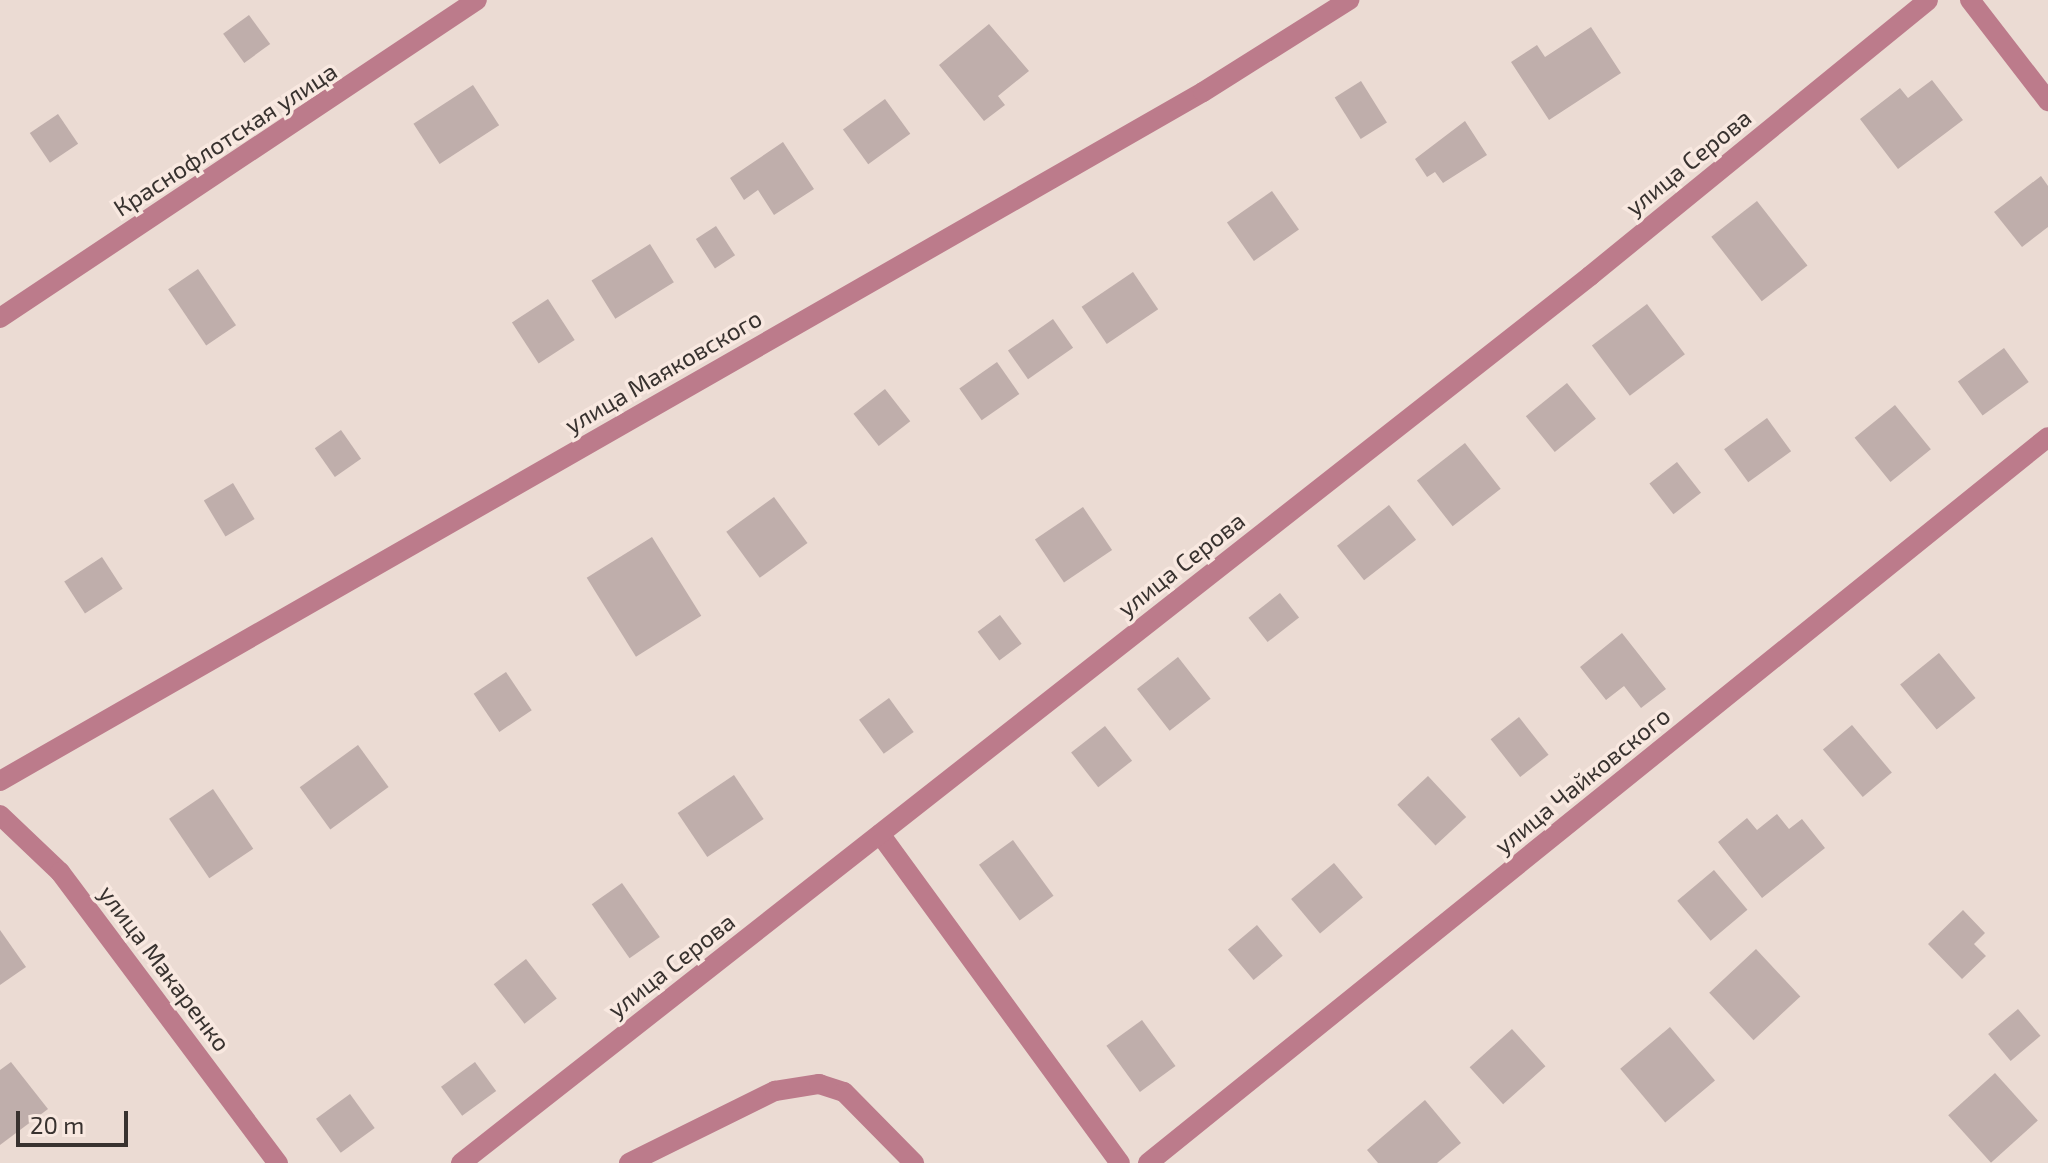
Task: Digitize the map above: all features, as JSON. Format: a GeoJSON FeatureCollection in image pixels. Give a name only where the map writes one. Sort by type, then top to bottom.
{"type":"FeatureCollection","features":[{"type":"Feature","properties":{"kind":"street","name":"Краснофлотская улица"},"geometry":{"type":"LineString","coordinates":[[0,318],[477,0]]}},
{"type":"Feature","properties":{"kind":"street","name":"улица Маяковского"},"geometry":{"type":"LineString","coordinates":[[0,781],[1203,92],[1349,0]]}},
{"type":"Feature","properties":{"kind":"street","name":"улица Серова"},"geometry":{"type":"LineString","coordinates":[[461,1163],[880,834],[1928,0]]}},
{"type":"Feature","properties":{"kind":"street"},"geometry":{"type":"LineString","coordinates":[[1970,0],[2048,101]]}},
{"type":"Feature","properties":{"kind":"street","name":"улица Чайковского"},"geometry":{"type":"LineString","coordinates":[[1148,1163],[2048,437]]}},
{"type":"Feature","properties":{"kind":"street","name":"улица Макаренко"},"geometry":{"type":"LineString","coordinates":[[0,815],[60,872],[278,1163]]}},
{"type":"Feature","properties":{"kind":"street"},"geometry":{"type":"LineString","coordinates":[[880,834],[1120,1163]]}},
{"type":"Feature","properties":{"kind":"street"},"geometry":{"type":"LineString","coordinates":[[629,1163],[775,1091],[819,1084],[844,1092],[914,1163]]}},
{"type":"Feature","properties":{"kind":"building"},"geometry":{"type":"Polygon","coordinates":[[[249,15],[270,44],[244,63],[223,34],[249,15]]]}},
{"type":"Feature","properties":{"kind":"building"},"geometry":{"type":"Polygon","coordinates":[[[989,24],[1029,71],[998,96],[1005,105],[984,121],[939,65],[989,24]]]}},
{"type":"Feature","properties":{"kind":"building"},"geometry":{"type":"Polygon","coordinates":[[[1591,27],[1621,73],[1549,120],[1511,62],[1537,45],[1545,57],[1591,27]]]}},
{"type":"Feature","properties":{"kind":"building"},"geometry":{"type":"Polygon","coordinates":[[[1932,80],[1963,120],[1898,169],[1860,119],[1900,88],[1908,98],[1932,80]]]}},
{"type":"Feature","properties":{"kind":"building"},"geometry":{"type":"Polygon","coordinates":[[[1361,81],[1387,123],[1361,139],[1335,97],[1361,81]]]}},
{"type":"Feature","properties":{"kind":"building"},"geometry":{"type":"Polygon","coordinates":[[[473,85],[499,125],[440,164],[413,124],[473,85]]]}},
{"type":"Feature","properties":{"kind":"building"},"geometry":{"type":"Polygon","coordinates":[[[885,99],[910,134],[868,164],[843,130],[885,99]]]}},
{"type":"Feature","properties":{"kind":"building"},"geometry":{"type":"Polygon","coordinates":[[[58,114],[78,144],[50,163],[30,133],[58,114]]]}},
{"type":"Feature","properties":{"kind":"building"},"geometry":{"type":"Polygon","coordinates":[[[1465,121],[1487,155],[1443,183],[1435,172],[1427,177],[1415,159],[1465,121]]]}},
{"type":"Feature","properties":{"kind":"building"},"geometry":{"type":"Polygon","coordinates":[[[783,142],[814,189],[774,215],[758,190],[744,200],[730,178],[783,142]]]}},
{"type":"Feature","properties":{"kind":"building"},"geometry":{"type":"Polygon","coordinates":[[[2041,176],[2048,186],[2048,227],[2022,247],[1994,212],[2041,176]]]}},
{"type":"Feature","properties":{"kind":"building"},"geometry":{"type":"Polygon","coordinates":[[[1272,191],[1299,230],[1254,261],[1227,223],[1272,191]]]}},
{"type":"Feature","properties":{"kind":"building"},"geometry":{"type":"Polygon","coordinates":[[[1757,201],[1807,266],[1762,301],[1711,237],[1757,201]]]}},
{"type":"Feature","properties":{"kind":"building"},"geometry":{"type":"Polygon","coordinates":[[[716,226],[735,255],[715,268],[696,239],[716,226]]]}},
{"type":"Feature","properties":{"kind":"building"},"geometry":{"type":"Polygon","coordinates":[[[650,244],[674,282],[615,319],[591,281],[650,244]]]}},
{"type":"Feature","properties":{"kind":"building"},"geometry":{"type":"Polygon","coordinates":[[[198,269],[236,325],[206,346],[168,289],[198,269]]]}},
{"type":"Feature","properties":{"kind":"building"},"geometry":{"type":"Polygon","coordinates":[[[1133,272],[1158,309],[1107,344],[1082,307],[1133,272]]]}},
{"type":"Feature","properties":{"kind":"building"},"geometry":{"type":"Polygon","coordinates":[[[548,299],[575,340],[539,364],[512,322],[548,299]]]}},
{"type":"Feature","properties":{"kind":"building"},"geometry":{"type":"Polygon","coordinates":[[[1647,304],[1685,354],[1630,396],[1592,346],[1647,304]]]}},
{"type":"Feature","properties":{"kind":"building"},"geometry":{"type":"Polygon","coordinates":[[[1053,319],[1073,348],[1028,379],[1008,351],[1053,319]]]}},
{"type":"Feature","properties":{"kind":"building"},"geometry":{"type":"Polygon","coordinates":[[[2004,348],[2029,382],[1983,415],[1958,382],[2004,348]]]}},
{"type":"Feature","properties":{"kind":"building"},"geometry":{"type":"Polygon","coordinates":[[[997,362],[1019,394],[982,420],[959,388],[997,362]]]}},
{"type":"Feature","properties":{"kind":"building"},"geometry":{"type":"Polygon","coordinates":[[[1567,383],[1596,419],[1555,452],[1526,416],[1567,383]]]}},
{"type":"Feature","properties":{"kind":"building"},"geometry":{"type":"Polygon","coordinates":[[[885,389],[910,421],[879,446],[853,414],[885,389]]]}},
{"type":"Feature","properties":{"kind":"building"},"geometry":{"type":"Polygon","coordinates":[[[1895,405],[1931,449],[1890,482],[1855,438],[1895,405]]]}},
{"type":"Feature","properties":{"kind":"building"},"geometry":{"type":"Polygon","coordinates":[[[1767,418],[1791,451],[1748,482],[1724,449],[1767,418]]]}},
{"type":"Feature","properties":{"kind":"building"},"geometry":{"type":"Polygon","coordinates":[[[341,430],[361,459],[335,477],[315,448],[341,430]]]}},
{"type":"Feature","properties":{"kind":"building"},"geometry":{"type":"Polygon","coordinates":[[[1465,443],[1501,489],[1453,526],[1417,481],[1465,443]]]}},
{"type":"Feature","properties":{"kind":"building"},"geometry":{"type":"Polygon","coordinates":[[[1677,462],[1701,493],[1673,514],[1649,484],[1677,462]]]}},
{"type":"Feature","properties":{"kind":"building"},"geometry":{"type":"Polygon","coordinates":[[[233,483],[255,519],[225,537],[204,501],[233,483]]]}},
{"type":"Feature","properties":{"kind":"building"},"geometry":{"type":"Polygon","coordinates":[[[774,497],[808,543],[760,578],[726,532],[774,497]]]}},
{"type":"Feature","properties":{"kind":"building"},"geometry":{"type":"Polygon","coordinates":[[[1389,505],[1416,540],[1364,580],[1337,546],[1389,505]]]}},
{"type":"Feature","properties":{"kind":"building"},"geometry":{"type":"Polygon","coordinates":[[[1083,507],[1112,550],[1064,583],[1035,539],[1083,507]]]}},
{"type":"Feature","properties":{"kind":"building"},"geometry":{"type":"Polygon","coordinates":[[[652,537],[701,616],[636,657],[587,578],[652,537]]]}},
{"type":"Feature","properties":{"kind":"building"},"geometry":{"type":"Polygon","coordinates":[[[102,557],[123,589],[85,613],[64,582],[102,557]]]}},
{"type":"Feature","properties":{"kind":"building"},"geometry":{"type":"Polygon","coordinates":[[[1280,593],[1299,617],[1268,642],[1248,618],[1280,593]]]}},
{"type":"Feature","properties":{"kind":"building"},"geometry":{"type":"Polygon","coordinates":[[[1000,615],[1022,644],[999,661],[978,632],[1000,615]]]}},
{"type":"Feature","properties":{"kind":"building"},"geometry":{"type":"Polygon","coordinates":[[[1622,633],[1666,689],[1641,708],[1624,686],[1606,700],[1580,667],[1622,633]]]}},
{"type":"Feature","properties":{"kind":"building"},"geometry":{"type":"Polygon","coordinates":[[[1939,653],[1976,698],[1937,730],[1900,684],[1939,653]]]}},
{"type":"Feature","properties":{"kind":"building"},"geometry":{"type":"Polygon","coordinates":[[[1178,657],[1211,699],[1170,731],[1137,689],[1178,657]]]}},
{"type":"Feature","properties":{"kind":"building"},"geometry":{"type":"Polygon","coordinates":[[[506,672],[532,710],[499,732],[474,694],[506,672]]]}},
{"type":"Feature","properties":{"kind":"building"},"geometry":{"type":"Polygon","coordinates":[[[889,698],[914,732],[884,754],[859,720],[889,698]]]}},
{"type":"Feature","properties":{"kind":"building"},"geometry":{"type":"Polygon","coordinates":[[[1519,717],[1549,755],[1520,777],[1491,739],[1519,717]]]}},
{"type":"Feature","properties":{"kind":"building"},"geometry":{"type":"Polygon","coordinates":[[[1852,725],[1892,772],[1863,797],[1823,749],[1852,725]]]}},
{"type":"Feature","properties":{"kind":"building"},"geometry":{"type":"Polygon","coordinates":[[[1105,726],[1132,761],[1098,787],[1071,752],[1105,726]]]}},
{"type":"Feature","properties":{"kind":"building"},"geometry":{"type":"Polygon","coordinates":[[[358,745],[389,787],[330,829],[300,787],[358,745]]]}},
{"type":"Feature","properties":{"kind":"building"},"geometry":{"type":"Polygon","coordinates":[[[734,775],[764,819],[707,857],[678,813],[734,775]]]}},
{"type":"Feature","properties":{"kind":"building"},"geometry":{"type":"Polygon","coordinates":[[[1428,776],[1466,817],[1435,846],[1397,805],[1428,776]]]}},
{"type":"Feature","properties":{"kind":"building"},"geometry":{"type":"Polygon","coordinates":[[[213,789],[253,849],[209,878],[169,819],[213,789]]]}},
{"type":"Feature","properties":{"kind":"building"},"geometry":{"type":"Polygon","coordinates":[[[1777,814],[1789,829],[1802,819],[1825,848],[1762,898],[1718,842],[1747,818],[1757,830],[1777,814]]]}},
{"type":"Feature","properties":{"kind":"building"},"geometry":{"type":"Polygon","coordinates":[[[1013,840],[1054,896],[1020,921],[979,865],[1013,840]]]}},
{"type":"Feature","properties":{"kind":"building"},"geometry":{"type":"Polygon","coordinates":[[[1334,863],[1363,897],[1320,933],[1291,899],[1334,863]]]}},
{"type":"Feature","properties":{"kind":"building"},"geometry":{"type":"Polygon","coordinates":[[[1714,870],[1747,910],[1711,941],[1677,901],[1714,870]]]}},
{"type":"Feature","properties":{"kind":"building"},"geometry":{"type":"Polygon","coordinates":[[[622,883],[660,937],[630,958],[592,904],[622,883]]]}},
{"type":"Feature","properties":{"kind":"building"},"geometry":{"type":"Polygon","coordinates":[[[1963,910],[1985,933],[1974,944],[1986,956],[1962,979],[1928,944],[1963,910]]]}},
{"type":"Feature","properties":{"kind":"building"},"geometry":{"type":"Polygon","coordinates":[[[1257,925],[1283,956],[1254,980],[1228,949],[1257,925]]]}},
{"type":"Feature","properties":{"kind":"building"},"geometry":{"type":"Polygon","coordinates":[[[0,930],[26,967],[0,985],[0,930]]]}},
{"type":"Feature","properties":{"kind":"building"},"geometry":{"type":"Polygon","coordinates":[[[1756,949],[1800,997],[1754,1040],[1709,993],[1756,949]]]}},
{"type":"Feature","properties":{"kind":"building"},"geometry":{"type":"Polygon","coordinates":[[[526,959],[557,998],[524,1024],[494,984],[526,959]]]}},
{"type":"Feature","properties":{"kind":"building"},"geometry":{"type":"Polygon","coordinates":[[[2018,1009],[2040,1036],[2011,1061],[1988,1034],[2018,1009]]]}},
{"type":"Feature","properties":{"kind":"building"},"geometry":{"type":"Polygon","coordinates":[[[1142,1020],[1176,1066],[1140,1092],[1106,1046],[1142,1020]]]}},
{"type":"Feature","properties":{"kind":"building"},"geometry":{"type":"Polygon","coordinates":[[[1670,1027],[1715,1081],[1665,1122],[1620,1069],[1670,1027]]]}},
{"type":"Feature","properties":{"kind":"building"},"geometry":{"type":"Polygon","coordinates":[[[1512,1029],[1545,1066],[1503,1104],[1470,1067],[1512,1029]]]}},
{"type":"Feature","properties":{"kind":"building"},"geometry":{"type":"Polygon","coordinates":[[[11,1062],[48,1109],[0,1145],[0,1070],[11,1062]]]}},
{"type":"Feature","properties":{"kind":"building"},"geometry":{"type":"Polygon","coordinates":[[[475,1062],[496,1091],[462,1116],[441,1087],[475,1062]]]}},
{"type":"Feature","properties":{"kind":"building"},"geometry":{"type":"Polygon","coordinates":[[[1995,1073],[2038,1121],[1991,1163],[1948,1115],[1995,1073]]]}},
{"type":"Feature","properties":{"kind":"building"},"geometry":{"type":"Polygon","coordinates":[[[350,1094],[375,1128],[341,1153],[316,1119],[350,1094]]]}},
{"type":"Feature","properties":{"kind":"building"},"geometry":{"type":"Polygon","coordinates":[[[1425,1100],[1461,1143],[1437,1163],[1378,1163],[1367,1150],[1425,1100]]]}}]}
